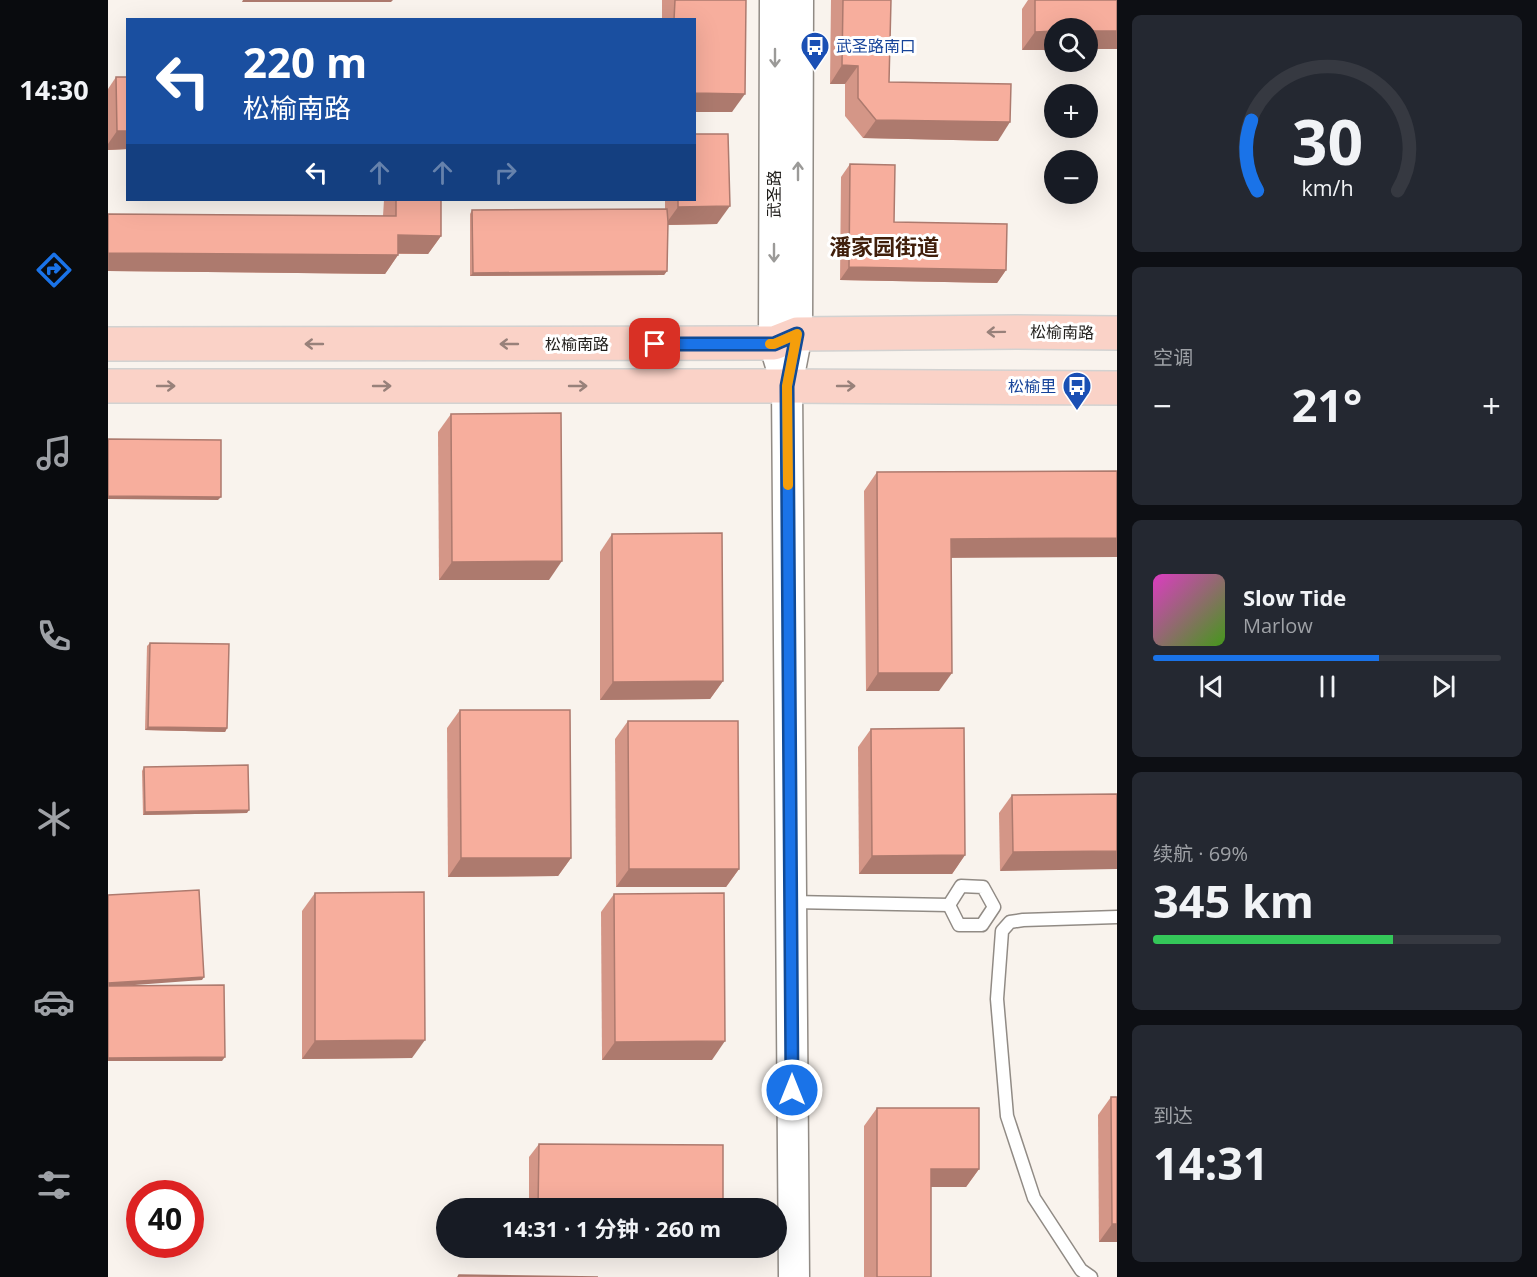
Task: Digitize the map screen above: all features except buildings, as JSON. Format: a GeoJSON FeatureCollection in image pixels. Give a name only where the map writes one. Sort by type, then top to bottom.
{"type":"FeatureCollection","features":[{"type":"Feature","properties":{"kind":"main road","name":"松榆南路"},"geometry":{"type":"LineString","coordinates":[[108,344],[785,339],[1017,332],[1115,332]]}},
{"type":"Feature","properties":{"kind":"main road"},"geometry":{"type":"LineString","coordinates":[[108,386],[1117,388]]}},
{"type":"Feature","properties":{"kind":"street","name":"武圣路"},"geometry":{"type":"LineString","coordinates":[[775,0],[785,339]]}},
{"type":"Feature","properties":{"kind":"street","name":"武圣路"},"geometry":{"type":"LineString","coordinates":[[785,339],[798,0]]}},
{"type":"Feature","properties":{"kind":"street"},"geometry":{"type":"LineString","coordinates":[[785,339],[794,1277]]}},
{"type":"Feature","properties":{"kind":"lane"},"geometry":{"type":"LineString","coordinates":[[961,886],[983,887],[994,907],[982,926],[959,925],[949,905],[961,886]]}},
{"type":"Feature","properties":{"kind":"lane"},"geometry":{"type":"LineString","coordinates":[[791,902],[949,905]]}},
{"type":"Feature","properties":{"kind":"lane"},"geometry":{"type":"LineString","coordinates":[[989,914],[1010,922],[1117,917]]}},
{"type":"Feature","properties":{"kind":"lane"},"geometry":{"type":"LineString","coordinates":[[1010,922],[1002,931],[997,999],[1007,1116],[1034,1198],[1081,1270],[1091,1277]]}},
{"type":"Feature","properties":{"kind":"slow traffic"},"geometry":{"type":"LineString","coordinates":[[770,344],[797,334],[787,386],[788,485]]}},
{"type":"Feature","properties":{"kind":"place","name":"武圣路南口"},"geometry":{"type":"Point","coordinates":[815,72]}},
{"type":"Feature","properties":{"kind":"place","name":"松榆里"},"geometry":{"type":"Point","coordinates":[1077,412]}},
{"type":"Feature","properties":{"kind":"district","name":"潘家园街道"},"geometry":{"type":"Point","coordinates":[884,247]}},
{"type":"Feature","properties":{"kind":"route"},"geometry":{"type":"LineString","coordinates":[[655,344],[774,344],[797,334],[787,386],[792,1090]]}}]}
